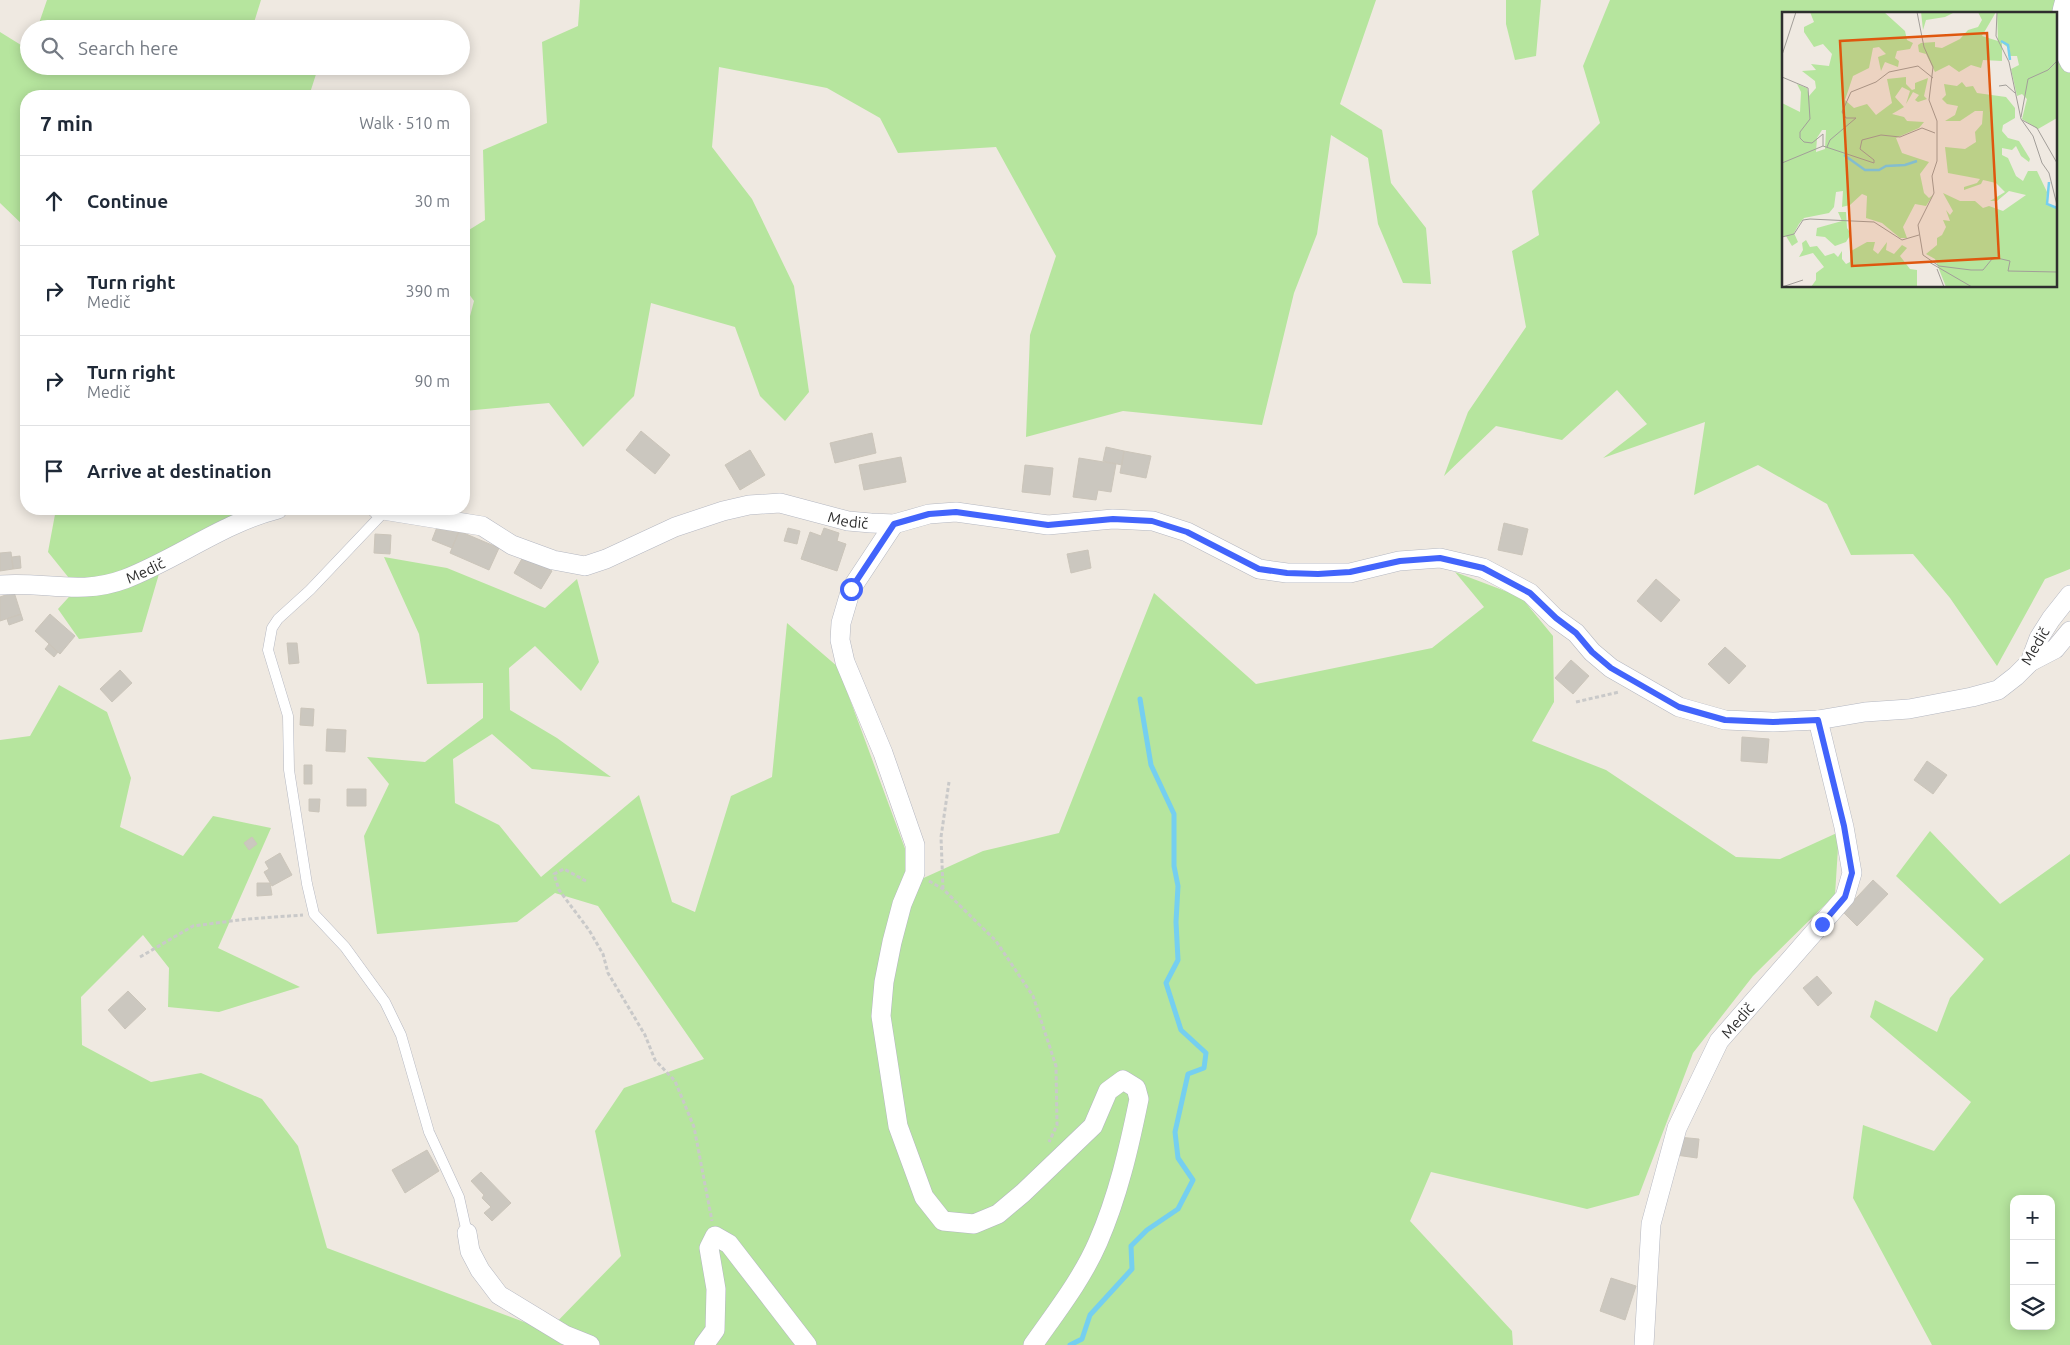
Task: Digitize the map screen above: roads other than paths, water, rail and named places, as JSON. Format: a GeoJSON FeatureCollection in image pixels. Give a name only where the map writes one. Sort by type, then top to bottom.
{"type":"FeatureCollection","features":[{"type":"Feature","properties":{"kind":"street"},"geometry":{"type":"LineString","coordinates":[[2064,0],[2060,14],[2061,39],[2070,63]]}},
{"type":"Feature","properties":{"kind":"street","name":"Medič"},"geometry":{"type":"LineString","coordinates":[[413,515],[482,526],[512,545],[553,560],[585,566],[606,560],[675,527],[723,511],[749,505],[780,503],[871,524],[894,524],[929,514],[956,512],[1048,525],[1113,519],[1152,521],[1187,532],[1259,569],[1287,573],[1350,572],[1400,561],[1440,558],[1483,568],[1530,593],[1556,618],[1576,633],[1592,652],[1611,668],[1679,707],[1725,720],[1773,722],[1818,720],[1865,712],[1909,708],[1972,697],[1998,690],[2030,662],[2040,638],[2070,595]]}},
{"type":"Feature","properties":{"kind":"street","name":"Medič"},"geometry":{"type":"LineString","coordinates":[[0,585],[12,584],[72,589],[99,586],[125,579],[247,519],[259,515]]}},
{"type":"Feature","properties":{"kind":"street"},"geometry":{"type":"LineString","coordinates":[[894,524],[851,589],[841,623],[840,640],[845,662],[883,753],[915,845],[915,873],[902,904],[892,942],[884,982],[881,1016],[898,1126],[924,1197],[943,1220],[974,1224],[998,1214],[1092,1126],[1108,1091],[1123,1080],[1136,1088],[1139,1099],[1124,1170],[1098,1243],[1076,1284],[1033,1345]]}},
{"type":"Feature","properties":{"kind":"street"},"geometry":{"type":"LineString","coordinates":[[2030,662],[2055,649],[2070,631]]}},
{"type":"Feature","properties":{"kind":"street","name":"Medič"},"geometry":{"type":"LineString","coordinates":[[1644,1345],[1651,1224],[1676,1128],[1719,1041],[1845,897],[1852,873],[1844,826],[1818,720]]}},
{"type":"Feature","properties":{"kind":"street"},"geometry":{"type":"LineString","coordinates":[[467,1232],[470,1251],[480,1270],[499,1295],[565,1335],[590,1345]]}},
{"type":"Feature","properties":{"kind":"street"},"geometry":{"type":"LineString","coordinates":[[704,1345],[715,1330],[716,1289],[709,1248],[715,1236],[728,1244],[807,1345]]}},
{"type":"Feature","properties":{"kind":"lane"},"geometry":{"type":"LineString","coordinates":[[377,515],[310,590],[278,619],[272,628],[268,650],[288,716],[289,770],[307,884],[314,914],[345,947],[385,1002],[401,1035],[429,1132],[459,1197],[467,1232]]}},
{"type":"Feature","properties":{"kind":"waterway"},"geometry":{"type":"LineString","coordinates":[[1070,1345],[1082,1339],[1090,1315],[1132,1269],[1131,1246],[1147,1230],[1178,1209],[1193,1180],[1178,1158],[1175,1132],[1188,1074],[1204,1068],[1206,1053],[1181,1030],[1166,983],[1178,960],[1176,922],[1178,886],[1174,866],[1174,814],[1151,765],[1140,699]]}}]}
